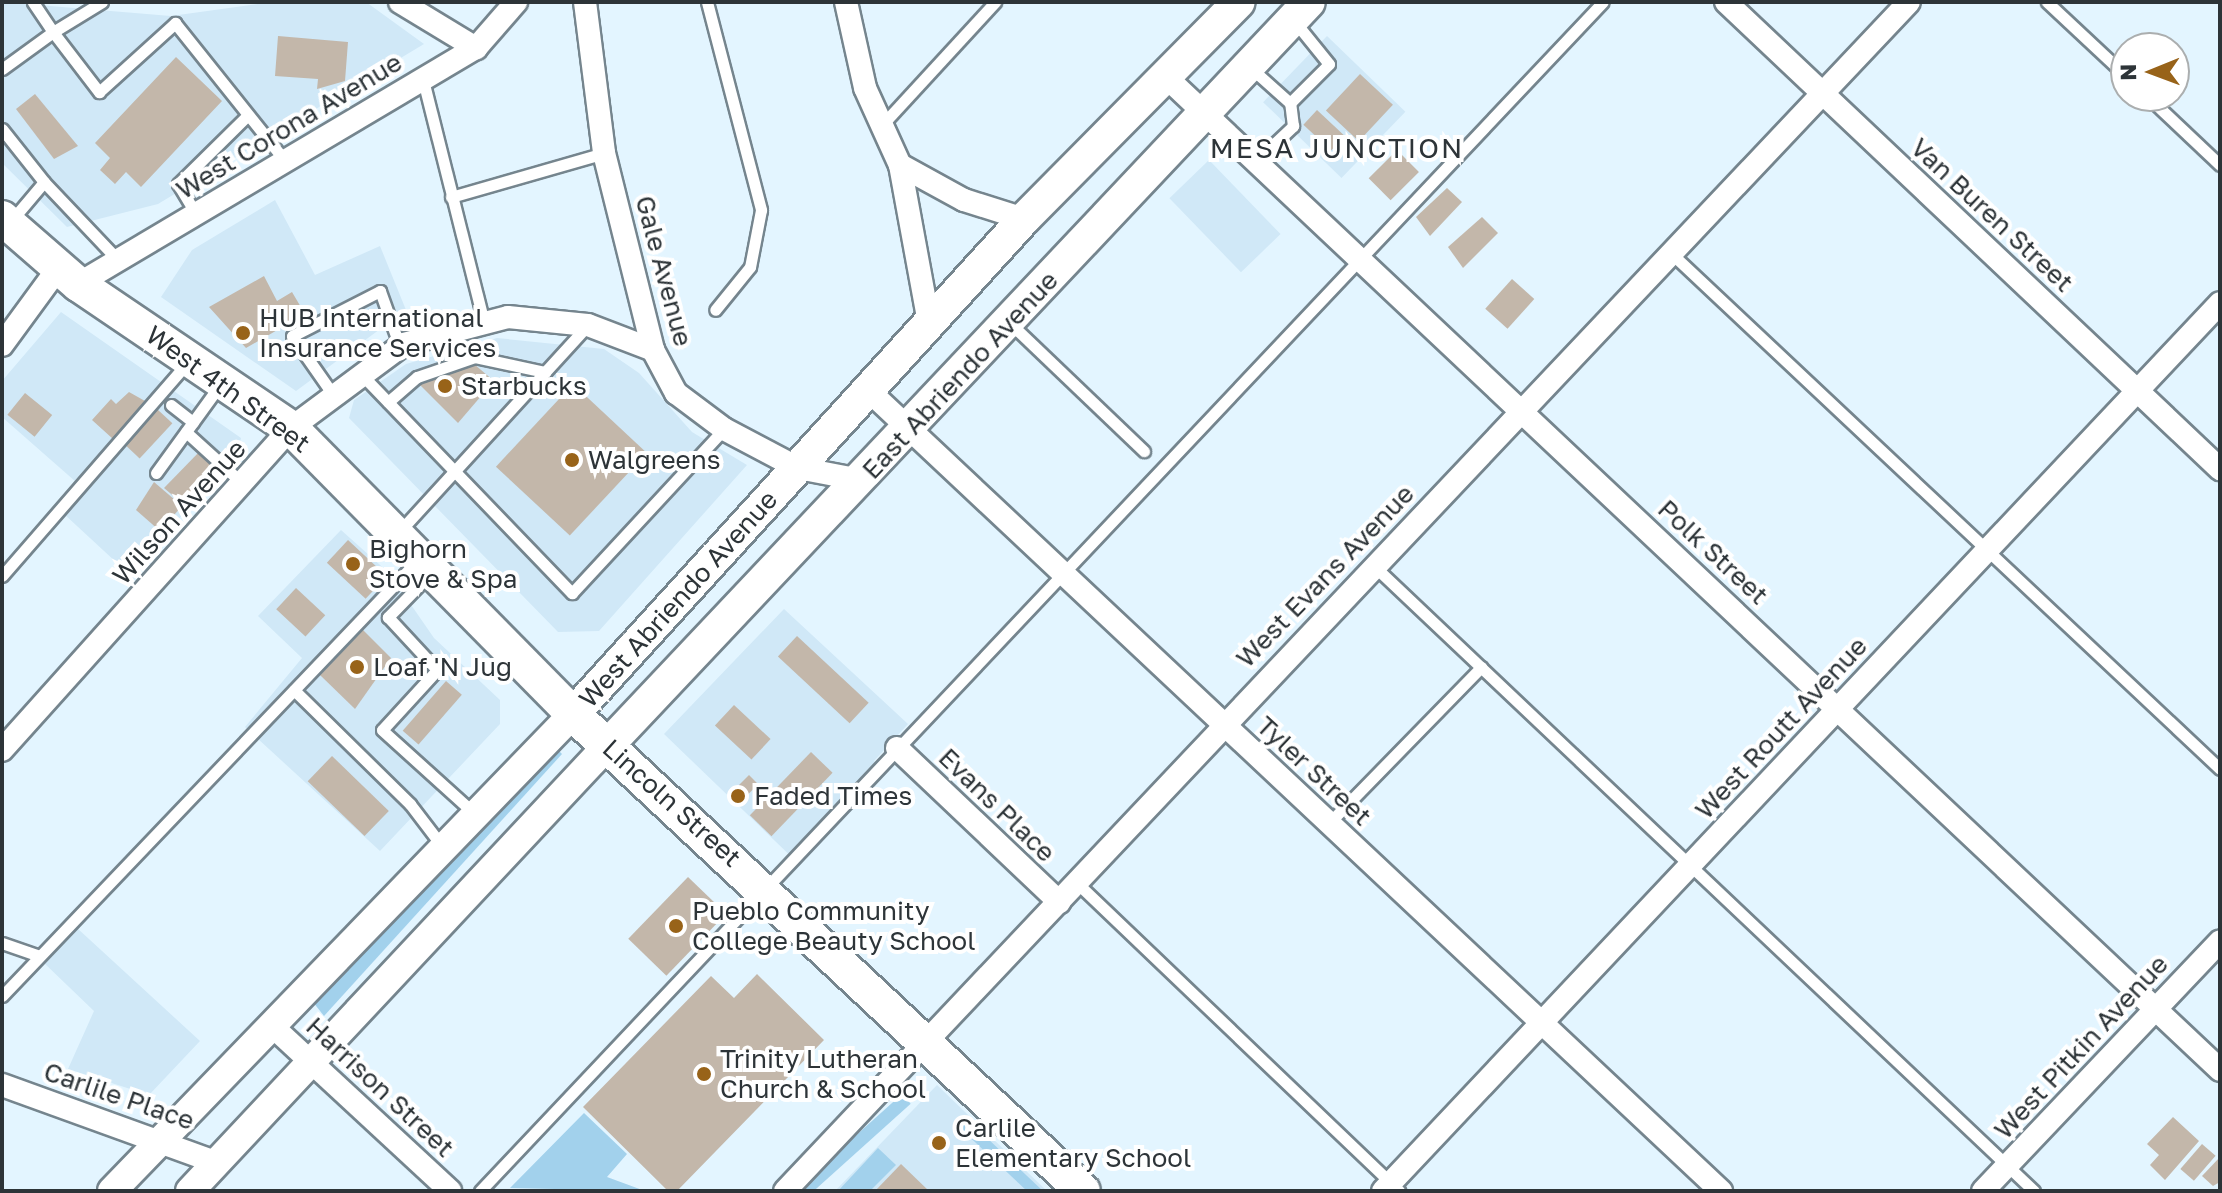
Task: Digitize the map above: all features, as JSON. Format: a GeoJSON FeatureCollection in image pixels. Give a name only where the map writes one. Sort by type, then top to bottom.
{"type":"FeatureCollection","features":[{"type":"Feature","properties":{"kind":"main road","name":"West Abriendo Avenue"},"geometry":{"type":"LineString","coordinates":[[573,714],[1024,219],[1235,5]]}},
{"type":"Feature","properties":{"kind":"main road","name":"East Abriendo Avenue"},"geometry":{"type":"LineString","coordinates":[[608,745],[910,429],[1301,11]]}},
{"type":"Feature","properties":{"kind":"main road","name":"West 4th Street"},"geometry":{"type":"LineString","coordinates":[[5,220],[69,275],[291,428],[573,714]]}},
{"type":"Feature","properties":{"kind":"main road","name":"Lincoln Street"},"geometry":{"type":"LineString","coordinates":[[573,714],[767,890],[1083,1191]]}},
{"type":"Feature","properties":{"kind":"street"},"geometry":{"type":"LineString","coordinates":[[400,2],[476,48]]}},
{"type":"Feature","properties":{"kind":"street","name":"West Corona Avenue"},"geometry":{"type":"LineString","coordinates":[[2,345],[69,275],[118,260],[476,48],[516,2]]}},
{"type":"Feature","properties":{"kind":"street","name":"Gale Avenue"},"geometry":{"type":"LineString","coordinates":[[585,2],[604,153],[653,350],[676,393],[724,429],[798,468],[861,480]]}},
{"type":"Feature","properties":{"kind":"street"},"geometry":{"type":"LineString","coordinates":[[846,2],[865,88],[900,165],[929,323]]}},
{"type":"Feature","properties":{"kind":"street","name":"Van Buren Street"},"geometry":{"type":"LineString","coordinates":[[1726,2],[2220,469]]}},
{"type":"Feature","properties":{"kind":"street","name":"West Evans Avenue"},"geometry":{"type":"LineString","coordinates":[[785,1191],[1077,883],[1222,723],[1523,411],[1909,2]]}},
{"type":"Feature","properties":{"kind":"street","name":"Polk Street"},"geometry":{"type":"LineString","coordinates":[[1165,76],[2220,1070]]}},
{"type":"Feature","properties":{"kind":"street"},"geometry":{"type":"LineString","coordinates":[[900,165],[964,200],[1024,219]]}},
{"type":"Feature","properties":{"kind":"street","name":"West Routt Avenue"},"geometry":{"type":"LineString","coordinates":[[1391,1188],[1542,1023],[2220,303]]}},
{"type":"Feature","properties":{"kind":"street","name":"Wilson Avenue"},"geometry":{"type":"LineString","coordinates":[[2,750],[291,428],[400,347],[508,317],[588,325],[653,350]]}},
{"type":"Feature","properties":{"kind":"street","name":"Tyler Street"},"geometry":{"type":"LineString","coordinates":[[869,391],[1721,1191]]}},
{"type":"Feature","properties":{"kind":"street","name":"West Abriendo Avenue"},"geometry":{"type":"LineString","coordinates":[[112,1191],[573,714]]}},
{"type":"Feature","properties":{"kind":"street","name":"West Abriendo Avenue"},"geometry":{"type":"LineString","coordinates":[[190,1191],[313,1064],[608,745]]}},
{"type":"Feature","properties":{"kind":"street","name":"Evans Place"},"geometry":{"type":"LineString","coordinates":[[897,748],[1059,902]]}},
{"type":"Feature","properties":{"kind":"street","name":"West Pitkin Avenue"},"geometry":{"type":"LineString","coordinates":[[1983,1191],[2220,941]]}},
{"type":"Feature","properties":{"kind":"street","name":"Harrison Street"},"geometry":{"type":"LineString","coordinates":[[271,1025],[450,1191]]}},
{"type":"Feature","properties":{"kind":"street","name":"Carlile Place"},"geometry":{"type":"LineString","coordinates":[[2,1085],[163,1138],[217,1163]]}},
{"type":"Feature","properties":{"kind":"lane"},"geometry":{"type":"LineString","coordinates":[[33,2],[99,92],[175,23],[285,161]]}},
{"type":"Feature","properties":{"kind":"lane"},"geometry":{"type":"LineString","coordinates":[[2,69],[102,2]]}},
{"type":"Feature","properties":{"kind":"lane"},"geometry":{"type":"LineString","coordinates":[[707,2],[761,210],[750,267],[715,310]]}},
{"type":"Feature","properties":{"kind":"lane"},"geometry":{"type":"LineString","coordinates":[[882,125],[995,2]]}},
{"type":"Feature","properties":{"kind":"lane"},"geometry":{"type":"LineString","coordinates":[[480,1191],[1603,2]]}},
{"type":"Feature","properties":{"kind":"lane"},"geometry":{"type":"LineString","coordinates":[[2047,2],[2110,61]]}},
{"type":"Feature","properties":{"kind":"lane"},"geometry":{"type":"LineString","coordinates":[[1290,103],[1329,64],[1301,11]]}},
{"type":"Feature","properties":{"kind":"lane"},"geometry":{"type":"LineString","coordinates":[[1249,67],[1290,103],[1293,126],[1257,160]]}},
{"type":"Feature","properties":{"kind":"lane"},"geometry":{"type":"LineString","coordinates":[[423,80],[484,323]]}},
{"type":"Feature","properties":{"kind":"lane"},"geometry":{"type":"LineString","coordinates":[[2164,112],[2220,165]]}},
{"type":"Feature","properties":{"kind":"lane"},"geometry":{"type":"LineString","coordinates":[[196,214],[178,184],[248,115]]}},
{"type":"Feature","properties":{"kind":"lane"},"geometry":{"type":"LineString","coordinates":[[2,129],[44,182],[118,260]]}},
{"type":"Feature","properties":{"kind":"lane"},"geometry":{"type":"LineString","coordinates":[[451,197],[604,153]]}},
{"type":"Feature","properties":{"kind":"lane"},"geometry":{"type":"LineString","coordinates":[[5,220],[44,182]]}},
{"type":"Feature","properties":{"kind":"lane"},"geometry":{"type":"LineString","coordinates":[[1672,254],[2220,769]]}},
{"type":"Feature","properties":{"kind":"lane"},"geometry":{"type":"LineString","coordinates":[[334,396],[292,336],[380,291],[400,347]]}},
{"type":"Feature","properties":{"kind":"lane"},"geometry":{"type":"LineString","coordinates":[[1009,322],[1144,451]]}},
{"type":"Feature","properties":{"kind":"lane"},"geometry":{"type":"LineString","coordinates":[[397,533],[456,473],[588,325]]}},
{"type":"Feature","properties":{"kind":"lane"},"geometry":{"type":"LineString","coordinates":[[388,402],[417,377],[475,357],[545,372]]}},
{"type":"Feature","properties":{"kind":"lane"},"geometry":{"type":"LineString","coordinates":[[2,576],[190,360]]}},
{"type":"Feature","properties":{"kind":"lane"},"geometry":{"type":"LineString","coordinates":[[362,375],[572,593],[724,429]]}},
{"type":"Feature","properties":{"kind":"lane"},"geometry":{"type":"LineString","coordinates":[[156,473],[223,382]]}},
{"type":"Feature","properties":{"kind":"lane"},"geometry":{"type":"LineString","coordinates":[[171,405],[242,483]]}},
{"type":"Feature","properties":{"kind":"lane"},"geometry":{"type":"LineString","coordinates":[[2,996],[294,690],[428,564]]}},
{"type":"Feature","properties":{"kind":"lane"},"geometry":{"type":"LineString","coordinates":[[428,564],[388,617],[437,670],[382,730],[474,813]]}},
{"type":"Feature","properties":{"kind":"lane"},"geometry":{"type":"LineString","coordinates":[[1374,566],[2034,1191]]}},
{"type":"Feature","properties":{"kind":"lane"},"geometry":{"type":"LineString","coordinates":[[1329,823],[1481,667]]}},
{"type":"Feature","properties":{"kind":"lane"},"geometry":{"type":"LineString","coordinates":[[294,690],[410,804],[442,847]]}},
{"type":"Feature","properties":{"kind":"lane"},"geometry":{"type":"LineString","coordinates":[[1077,883],[1391,1188]]}},
{"type":"Feature","properties":{"kind":"lane"},"geometry":{"type":"LineString","coordinates":[[2,943],[39,956]]}},
{"type":"Feature","properties":{"kind":"shaded area"},"geometry":{"type":"Polygon","coordinates":[[[2,2],[171,16],[273,2],[366,2],[424,44],[158,204],[67,227],[2,163],[2,2]]]}},
{"type":"Feature","properties":{"kind":"shaded area"},"geometry":{"type":"Polygon","coordinates":[[[1327,36],[1405,112],[1341,178],[1263,102],[1327,36]]]}},
{"type":"Feature","properties":{"kind":"shaded area"},"geometry":{"type":"Polygon","coordinates":[[[1209,160],[1281,234],[1241,272],[1169,198],[1209,160]]]}},
{"type":"Feature","properties":{"kind":"shaded area"},"geometry":{"type":"Polygon","coordinates":[[[275,200],[315,275],[380,246],[406,310],[296,391],[161,297],[192,250],[275,200]]]}},
{"type":"Feature","properties":{"kind":"shaded area"},"geometry":{"type":"Polygon","coordinates":[[[61,312],[241,438],[238,451],[130,575],[64,514],[84,489],[2,417],[2,381],[61,312]]]}},
{"type":"Feature","properties":{"kind":"shaded area"},"geometry":{"type":"Polygon","coordinates":[[[497,338],[604,349],[639,373],[692,432],[747,465],[599,631],[558,632],[349,418],[354,400],[406,364],[497,338]]]}},
{"type":"Feature","properties":{"kind":"shaded area"},"geometry":{"type":"Polygon","coordinates":[[[341,530],[389,573],[434,638],[500,700],[500,724],[380,851],[245,727],[302,658],[258,616],[341,530]]]}},
{"type":"Feature","properties":{"kind":"shaded area"},"geometry":{"type":"Polygon","coordinates":[[[784,609],[908,724],[874,761],[886,773],[800,865],[664,734],[784,609]]]}},
{"type":"Feature","properties":{"kind":"shaded area"},"geometry":{"type":"Polygon","coordinates":[[[554,746],[562,754],[324,1016],[313,1002],[554,746]]]}},
{"type":"Feature","properties":{"kind":"shaded area"},"geometry":{"type":"Polygon","coordinates":[[[77,928],[200,1041],[149,1095],[68,1069],[94,1011],[43,962],[77,928]]]}},
{"type":"Feature","properties":{"kind":"shaded area","name":"Carlile Elementary School"},"geometry":{"type":"Polygon","coordinates":[[[937,1085],[1047,1191],[835,1191],[937,1085]]]}},
{"type":"Feature","properties":{"kind":"shaded area"},"geometry":{"type":"Polygon","coordinates":[[[902,1094],[911,1104],[814,1191],[808,1191],[802,1184],[902,1094]]]}},
{"type":"Feature","properties":{"kind":"shaded area"},"geometry":{"type":"Polygon","coordinates":[[[584,1113],[627,1154],[607,1177],[645,1191],[510,1188],[584,1113]]]}},
{"type":"Feature","properties":{"kind":"shaded area"},"geometry":{"type":"Polygon","coordinates":[[[967,1119],[1043,1191],[1027,1191],[959,1127],[967,1119]]]}},
{"type":"Feature","properties":{"kind":"shaded area"},"geometry":{"type":"Polygon","coordinates":[[[878,1148],[896,1165],[870,1191],[838,1191],[878,1148]]]}},
{"type":"Feature","properties":{"kind":"building"},"geometry":{"type":"Polygon","coordinates":[[[278,36],[348,42],[345,81],[317,89],[318,79],[275,76],[278,36]]]}},
{"type":"Feature","properties":{"kind":"building"},"geometry":{"type":"Polygon","coordinates":[[[176,57],[222,101],[141,187],[126,172],[115,184],[100,170],[110,158],[95,143],[176,57]]]}},
{"type":"Feature","properties":{"kind":"building"},"geometry":{"type":"Polygon","coordinates":[[[1360,74],[1393,105],[1359,141],[1326,111],[1360,74]]]}},
{"type":"Feature","properties":{"kind":"building"},"geometry":{"type":"Polygon","coordinates":[[[35,94],[78,146],[54,159],[16,109],[35,94]]]}},
{"type":"Feature","properties":{"kind":"building"},"geometry":{"type":"Polygon","coordinates":[[[1317,110],[1345,136],[1331,151],[1303,125],[1317,110]]]}},
{"type":"Feature","properties":{"kind":"building"},"geometry":{"type":"Polygon","coordinates":[[[1397,150],[1419,172],[1391,200],[1369,178],[1397,150]]]}},
{"type":"Feature","properties":{"kind":"building"},"geometry":{"type":"Polygon","coordinates":[[[1447,188],[1462,202],[1430,236],[1416,217],[1447,188]]]}},
{"type":"Feature","properties":{"kind":"building"},"geometry":{"type":"Polygon","coordinates":[[[1482,217],[1498,233],[1463,268],[1448,247],[1482,217]]]}},
{"type":"Feature","properties":{"kind":"building"},"geometry":{"type":"Polygon","coordinates":[[[264,276],[277,301],[292,292],[305,314],[246,348],[209,307],[264,276]]]}},
{"type":"Feature","properties":{"kind":"building"},"geometry":{"type":"Polygon","coordinates":[[[1512,279],[1534,299],[1508,329],[1485,309],[1512,279]]]}},
{"type":"Feature","properties":{"kind":"building"},"geometry":{"type":"Polygon","coordinates":[[[474,364],[494,381],[458,423],[418,383],[474,364]]]}},
{"type":"Feature","properties":{"kind":"building","name":"Walgreens"},"geometry":{"type":"Polygon","coordinates":[[[573,384],[647,453],[570,536],[496,467],[573,384]]]}},
{"type":"Feature","properties":{"kind":"building"},"geometry":{"type":"Polygon","coordinates":[[[129,392],[145,401],[113,439],[92,420],[111,399],[116,404],[129,392]]]}},
{"type":"Feature","properties":{"kind":"building"},"geometry":{"type":"Polygon","coordinates":[[[25,393],[52,415],[35,437],[7,415],[25,393]]]}},
{"type":"Feature","properties":{"kind":"building"},"geometry":{"type":"Polygon","coordinates":[[[157,409],[172,423],[140,458],[124,444],[157,409]]]}},
{"type":"Feature","properties":{"kind":"building"},"geometry":{"type":"Polygon","coordinates":[[[201,450],[215,467],[183,504],[164,488],[201,450]]]}},
{"type":"Feature","properties":{"kind":"building"},"geometry":{"type":"Polygon","coordinates":[[[154,482],[182,506],[160,531],[136,510],[154,482]]]}},
{"type":"Feature","properties":{"kind":"building"},"geometry":{"type":"Polygon","coordinates":[[[348,540],[387,576],[366,599],[327,563],[348,540]]]}},
{"type":"Feature","properties":{"kind":"building"},"geometry":{"type":"Polygon","coordinates":[[[296,588],[325,615],[305,636],[276,609],[296,588]]]}},
{"type":"Feature","properties":{"kind":"building"},"geometry":{"type":"Polygon","coordinates":[[[363,630],[391,658],[355,709],[320,675],[363,630]]]}},
{"type":"Feature","properties":{"kind":"building"},"geometry":{"type":"Polygon","coordinates":[[[797,636],[869,703],[850,723],[778,656],[797,636]]]}},
{"type":"Feature","properties":{"kind":"building"},"geometry":{"type":"Polygon","coordinates":[[[446,681],[462,695],[419,745],[403,731],[446,681]]]}},
{"type":"Feature","properties":{"kind":"building"},"geometry":{"type":"Polygon","coordinates":[[[734,705],[771,739],[751,760],[715,725],[734,705]]]}},
{"type":"Feature","properties":{"kind":"building"},"geometry":{"type":"Polygon","coordinates":[[[811,752],[833,773],[771,836],[750,815],[811,752]]]}},
{"type":"Feature","properties":{"kind":"building"},"geometry":{"type":"Polygon","coordinates":[[[332,756],[389,811],[365,836],[308,781],[332,756]]]}},
{"type":"Feature","properties":{"kind":"building"},"geometry":{"type":"Polygon","coordinates":[[[749,775],[758,784],[738,805],[728,796],[749,775]]]}},
{"type":"Feature","properties":{"kind":"building"},"geometry":{"type":"Polygon","coordinates":[[[688,877],[726,914],[666,976],[628,939],[688,877]]]}},
{"type":"Feature","properties":{"kind":"building","name":"Trinity Lutheran Church & School"},"geometry":{"type":"Polygon","coordinates":[[[757,974],[824,1040],[677,1191],[668,1191],[583,1107],[711,976],[734,998],[757,974]]]}},
{"type":"Feature","properties":{"kind":"building"},"geometry":{"type":"Polygon","coordinates":[[[2173,1117],[2199,1141],[2165,1180],[2150,1165],[2159,1155],[2147,1144],[2173,1117]]]}},
{"type":"Feature","properties":{"kind":"building"},"geometry":{"type":"Polygon","coordinates":[[[2202,1144],[2216,1156],[2194,1181],[2180,1169],[2202,1144]]]}},
{"type":"Feature","properties":{"kind":"building"},"geometry":{"type":"Polygon","coordinates":[[[2220,1157],[2220,1182],[2213,1186],[2202,1176],[2220,1157]]]}},
{"type":"Feature","properties":{"kind":"building"},"geometry":{"type":"Polygon","coordinates":[[[901,1164],[929,1191],[875,1191],[901,1164]]]}},
{"type":"Feature","properties":{"kind":"place","name":"HUB International Insurance Services"},"geometry":{"type":"Point","coordinates":[243,333]}},
{"type":"Feature","properties":{"kind":"place","name":"Starbucks"},"geometry":{"type":"Point","coordinates":[445,386]}},
{"type":"Feature","properties":{"kind":"place","name":"Walgreens"},"geometry":{"type":"Point","coordinates":[572,460]}},
{"type":"Feature","properties":{"kind":"place","name":"Bighorn Stove & Spa"},"geometry":{"type":"Point","coordinates":[353,564]}},
{"type":"Feature","properties":{"kind":"place","name":"Loaf 'N Jug"},"geometry":{"type":"Point","coordinates":[357,667]}},
{"type":"Feature","properties":{"kind":"place","name":"Faded Times"},"geometry":{"type":"Point","coordinates":[738,796]}},
{"type":"Feature","properties":{"kind":"place","name":"Pueblo Community College Beauty School"},"geometry":{"type":"Point","coordinates":[676,926]}},
{"type":"Feature","properties":{"kind":"place","name":"Trinity Lutheran Church & School"},"geometry":{"type":"Point","coordinates":[704,1074]}},
{"type":"Feature","properties":{"kind":"place","name":"Carlile Elementary School"},"geometry":{"type":"Point","coordinates":[939,1143]}},
{"type":"Feature","properties":{"kind":"district","name":"MESA JUNCTION"},"geometry":{"type":"Point","coordinates":[1337,148]}}]}
